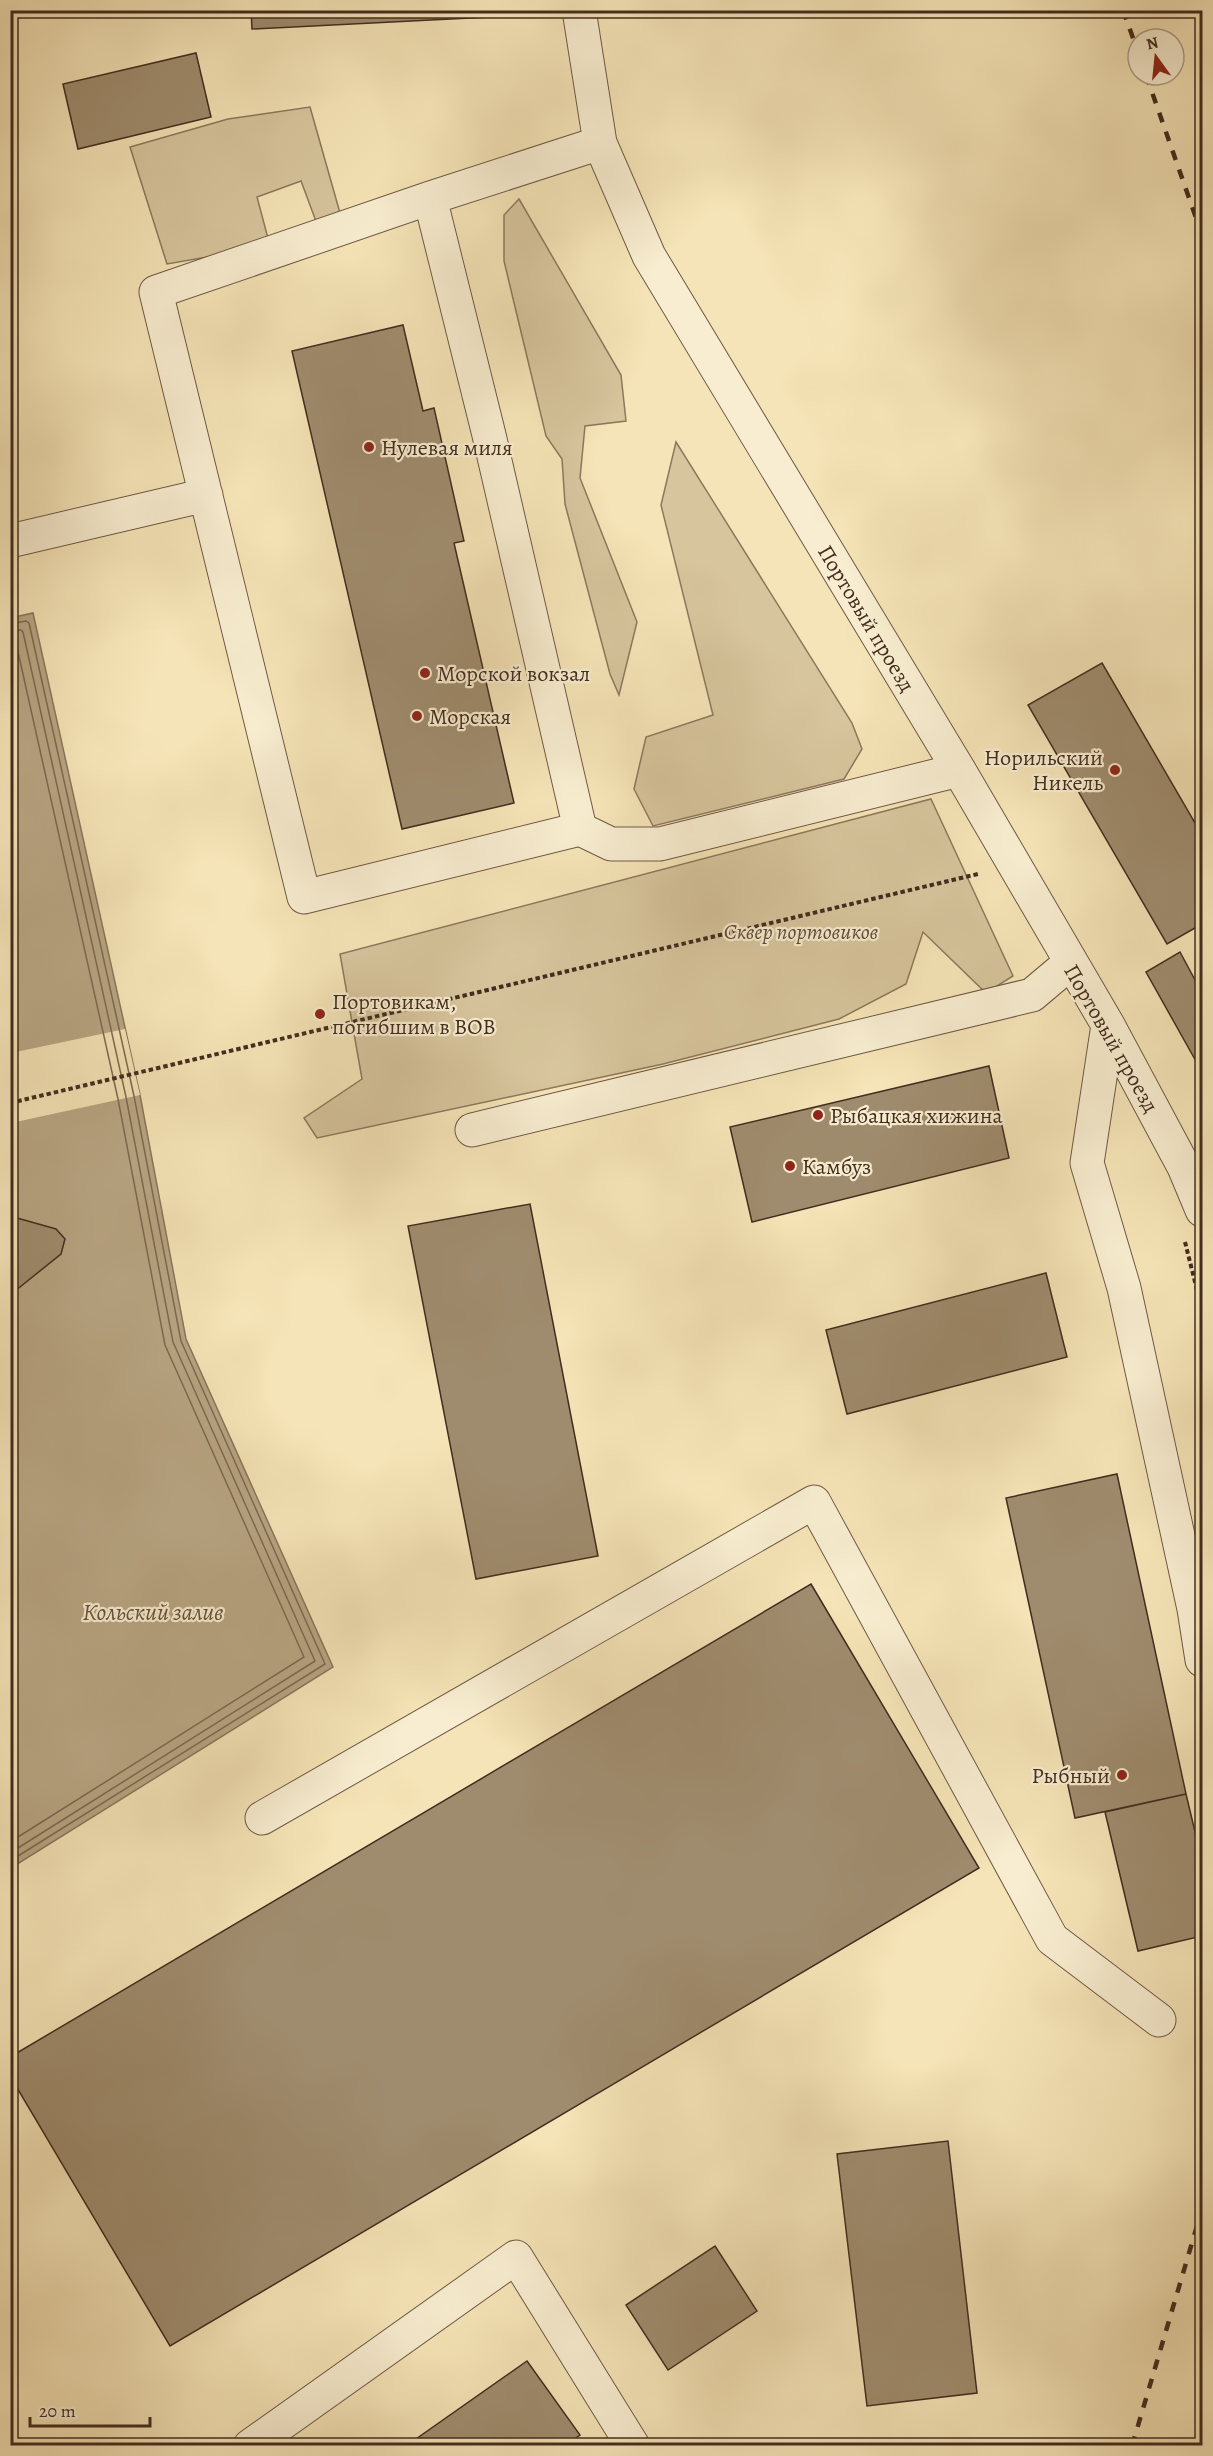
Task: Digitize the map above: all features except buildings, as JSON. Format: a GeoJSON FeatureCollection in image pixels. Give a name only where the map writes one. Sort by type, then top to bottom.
{"type":"FeatureCollection","features":[{"type":"Feature","properties":{"kind":"street","name":"Портовый проезд"},"geometry":{"type":"LineString","coordinates":[[579,10],[600,143],[649,256],[959,770],[1070,963],[1108,1024],[1184,1167],[1203,1210]]}},
{"type":"Feature","properties":{"kind":"street"},"geometry":{"type":"LineString","coordinates":[[600,143],[430,198],[156,292],[304,897],[580,829],[611,844],[660,844],[959,770]]}},
{"type":"Feature","properties":{"kind":"street"},"geometry":{"type":"LineString","coordinates":[[430,198],[489,435],[580,829]]}},
{"type":"Feature","properties":{"kind":"street"},"geometry":{"type":"LineString","coordinates":[[10,541],[206,495]]}},
{"type":"Feature","properties":{"kind":"street"},"geometry":{"type":"LineString","coordinates":[[472,1130],[1032,995],[1070,963]]}},
{"type":"Feature","properties":{"kind":"street"},"geometry":{"type":"LineString","coordinates":[[1108,1024],[1087,1163],[1124,1288],[1203,1660]]}},
{"type":"Feature","properties":{"kind":"street"},"geometry":{"type":"LineString","coordinates":[[262,1818],[814,1502],[1052,1939],[1160,2020]]}},
{"type":"Feature","properties":{"kind":"street"},"geometry":{"type":"LineString","coordinates":[[250,2445],[516,2257],[633,2445]]}},
{"type":"Feature","properties":{"kind":"path"},"geometry":{"type":"LineString","coordinates":[[10,1103],[1014,866]]}},
{"type":"Feature","properties":{"kind":"green space"},"geometry":{"type":"Polygon","coordinates":[[[310,107],[342,220],[317,224],[301,181],[257,197],[269,242],[248,250],[167,264],[130,147],[228,119],[310,107]]]}},
{"type":"Feature","properties":{"kind":"green space"},"geometry":{"type":"Polygon","coordinates":[[[519,199],[621,375],[626,421],[585,426],[580,478],[637,622],[619,695],[610,674],[565,504],[562,459],[546,436],[504,261],[504,215],[519,199]]]}},
{"type":"Feature","properties":{"kind":"green space"},"geometry":{"type":"Polygon","coordinates":[[[676,442],[852,723],[862,749],[844,779],[653,826],[634,789],[646,737],[713,715],[661,505],[676,442]]]}},
{"type":"Feature","properties":{"kind":"green space","name":"Сквер портовиков"},"geometry":{"type":"Polygon","coordinates":[[[931,799],[1013,976],[986,993],[923,932],[906,984],[839,1019],[663,1064],[317,1138],[304,1118],[362,1079],[340,954],[931,799]]]}},
{"type":"Feature","properties":{"kind":"water","name":"Кольский залив"},"geometry":{"type":"Polygon","coordinates":[[[33,613],[140,1095],[186,1339],[333,1667],[11,1868],[10,618],[33,613]]]}},
{"type":"Feature","properties":{"kind":"pier"},"geometry":{"type":"Polygon","coordinates":[[[125,1029],[140,1095],[11,1123],[11,1053],[125,1029]]]}},
{"type":"Feature","properties":{"kind":"railway"},"geometry":{"type":"LineString","coordinates":[[1123,10],[1129,27]]}},
{"type":"Feature","properties":{"kind":"railway"},"geometry":{"type":"LineString","coordinates":[[1150,87],[1202,235]]}},
{"type":"Feature","properties":{"kind":"railway"},"geometry":{"type":"LineString","coordinates":[[1132,2446],[1202,2209]]}},
{"type":"Feature","properties":{"kind":"place","name":"Нулевая миля"},"geometry":{"type":"Point","coordinates":[369,447]}},
{"type":"Feature","properties":{"kind":"place","name":"Морской вокзал"},"geometry":{"type":"Point","coordinates":[425,673]}},
{"type":"Feature","properties":{"kind":"place","name":"Морская"},"geometry":{"type":"Point","coordinates":[417,716]}},
{"type":"Feature","properties":{"kind":"place","name":"Норильский Никель"},"geometry":{"type":"Point","coordinates":[1115,770]}},
{"type":"Feature","properties":{"kind":"place","name":"Портовикам, погибшим в ВОВ"},"geometry":{"type":"Point","coordinates":[320,1014]}},
{"type":"Feature","properties":{"kind":"place","name":"Рыбацкая хижина"},"geometry":{"type":"Point","coordinates":[818,1115]}},
{"type":"Feature","properties":{"kind":"place","name":"Камбуз"},"geometry":{"type":"Point","coordinates":[790,1166]}},
{"type":"Feature","properties":{"kind":"place","name":"Рыбный"},"geometry":{"type":"Point","coordinates":[1122,1775]}}]}
